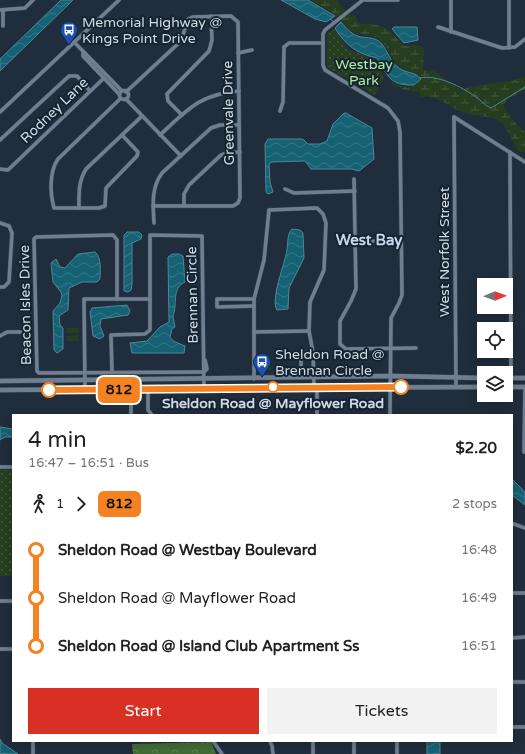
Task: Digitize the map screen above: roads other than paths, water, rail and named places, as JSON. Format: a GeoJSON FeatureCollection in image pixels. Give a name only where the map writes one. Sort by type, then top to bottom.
{"type":"FeatureCollection","features":[{"type":"Feature","properties":{"kind":"main road"},"geometry":{"type":"LineString","coordinates":[[0,381],[204,380],[391,376],[477,378]]}},
{"type":"Feature","properties":{"kind":"main road"},"geometry":{"type":"LineString","coordinates":[[513,378],[525,378]]}},
{"type":"Feature","properties":{"kind":"main road"},"geometry":{"type":"LineString","coordinates":[[0,390],[204,390],[314,386],[477,387]]}},
{"type":"Feature","properties":{"kind":"main road"},"geometry":{"type":"LineString","coordinates":[[513,387],[525,387]]}},
{"type":"Feature","properties":{"kind":"street"},"geometry":{"type":"LineString","coordinates":[[3,26],[1,10],[25,8],[33,0]]}},
{"type":"Feature","properties":{"kind":"street"},"geometry":{"type":"LineString","coordinates":[[0,112],[119,0]]}},
{"type":"Feature","properties":{"kind":"street"},"geometry":{"type":"LineString","coordinates":[[390,414],[391,318],[402,295],[400,132],[398,121],[388,108],[325,70],[323,65],[323,34],[325,30],[364,0],[398,0]]}},
{"type":"Feature","properties":{"kind":"street"},"geometry":{"type":"LineString","coordinates":[[451,0],[451,32]]}},
{"type":"Feature","properties":{"kind":"street"},"geometry":{"type":"LineString","coordinates":[[509,0],[510,48]]}},
{"type":"Feature","properties":{"kind":"street"},"geometry":{"type":"LineString","coordinates":[[122,135],[138,152],[137,156],[106,188],[105,206],[54,208],[52,173],[54,165],[58,159],[122,94],[181,41],[188,19],[193,16],[211,16],[212,40],[209,51],[167,94],[168,101],[182,115]]}},
{"type":"Feature","properties":{"kind":"street","name":"Greenvale Drive"},"geometry":{"type":"LineString","coordinates":[[184,206],[233,206],[238,203],[240,198],[238,22],[231,16],[211,16]]}},
{"type":"Feature","properties":{"kind":"street"},"geometry":{"type":"LineString","coordinates":[[438,28],[502,48],[510,48],[519,44],[525,39]]}},
{"type":"Feature","properties":{"kind":"street"},"geometry":{"type":"LineString","coordinates":[[74,42],[83,52],[86,53],[126,99],[181,156]]}},
{"type":"Feature","properties":{"kind":"street"},"geometry":{"type":"LineString","coordinates":[[280,111],[283,102],[284,47],[289,43],[323,43]]}},
{"type":"Feature","properties":{"kind":"street"},"geometry":{"type":"LineString","coordinates":[[238,52],[252,50]]}},
{"type":"Feature","properties":{"kind":"street"},"geometry":{"type":"LineString","coordinates":[[83,52],[83,56],[104,78],[122,94],[128,96],[126,99]]}},
{"type":"Feature","properties":{"kind":"street"},"geometry":{"type":"LineString","coordinates":[[0,140],[68,76],[77,76],[90,91]]}},
{"type":"Feature","properties":{"kind":"street","name":"Rodney Lane"},"geometry":{"type":"LineString","coordinates":[[0,169],[8,170],[104,78]]}},
{"type":"Feature","properties":{"kind":"street"},"geometry":{"type":"LineString","coordinates":[[160,135],[193,105],[208,97],[224,92],[239,92]]}},
{"type":"Feature","properties":{"kind":"street"},"geometry":{"type":"LineString","coordinates":[[79,208],[79,186],[86,169],[142,116]]}},
{"type":"Feature","properties":{"kind":"street","name":"West Norfolk Street"},"geometry":{"type":"LineString","coordinates":[[456,386],[454,117],[510,152]]}},
{"type":"Feature","properties":{"kind":"street"},"geometry":{"type":"LineString","coordinates":[[154,223],[153,192],[157,180],[211,128],[220,125],[239,125]]}},
{"type":"Feature","properties":{"kind":"street"},"geometry":{"type":"LineString","coordinates":[[153,206],[184,206],[184,194],[189,185],[221,155],[226,152],[240,152]]}},
{"type":"Feature","properties":{"kind":"street"},"geometry":{"type":"LineString","coordinates":[[510,152],[525,162]]}},
{"type":"Feature","properties":{"kind":"street"},"geometry":{"type":"LineString","coordinates":[[509,366],[510,152]]}},
{"type":"Feature","properties":{"kind":"street"},"geometry":{"type":"LineString","coordinates":[[354,179],[356,289],[352,301],[340,320],[340,344],[346,349],[416,348]]}},
{"type":"Feature","properties":{"kind":"street"},"geometry":{"type":"LineString","coordinates":[[286,188],[294,193],[355,191]]}},
{"type":"Feature","properties":{"kind":"street"},"geometry":{"type":"LineString","coordinates":[[254,378],[254,299],[264,260],[269,210],[317,208],[324,214],[326,223],[324,270],[310,302],[309,331],[313,352],[314,386],[317,392],[317,414]]}},
{"type":"Feature","properties":{"kind":"street"},"geometry":{"type":"LineString","coordinates":[[0,223],[10,226],[12,233],[9,282],[4,287],[0,287]]}},
{"type":"Feature","properties":{"kind":"street","name":"Beacon Isles Drive"},"geometry":{"type":"LineString","coordinates":[[117,299],[116,240],[113,235],[39,237],[34,239],[37,371],[40,373],[204,372]]}},
{"type":"Feature","properties":{"kind":"street","name":"Brennan Circle"},"geometry":{"type":"LineString","coordinates":[[112,372],[111,335],[148,333],[150,330],[150,235],[202,236],[205,360],[207,370],[204,372],[204,390]]}},
{"type":"Feature","properties":{"kind":"street"},"geometry":{"type":"LineString","coordinates":[[356,241],[401,241]]}},
{"type":"Feature","properties":{"kind":"street"},"geometry":{"type":"LineString","coordinates":[[85,390],[84,299],[150,299]]}},
{"type":"Feature","properties":{"kind":"street"},"geometry":{"type":"LineString","coordinates":[[254,299],[216,299],[217,307],[254,306]]}},
{"type":"Feature","properties":{"kind":"street"},"geometry":{"type":"LineString","coordinates":[[254,332],[309,331]]}},
{"type":"Feature","properties":{"kind":"street"},"geometry":{"type":"LineString","coordinates":[[0,336],[7,332],[23,332],[25,337],[24,353]]}},
{"type":"Feature","properties":{"kind":"street"},"geometry":{"type":"LineString","coordinates":[[301,370],[301,353],[313,352]]}},
{"type":"Feature","properties":{"kind":"street"},"geometry":{"type":"LineString","coordinates":[[524,452],[525,387]]}},
{"type":"Feature","properties":{"kind":"street"},"geometry":{"type":"LineString","coordinates":[[131,390],[131,414]]}},
{"type":"Feature","properties":{"kind":"street"},"geometry":{"type":"LineString","coordinates":[[148,390],[148,410],[151,414]]}},
{"type":"Feature","properties":{"kind":"street"},"geometry":{"type":"LineString","coordinates":[[0,467],[12,467]]}},
{"type":"Feature","properties":{"kind":"street"},"geometry":{"type":"LineString","coordinates":[[514,524],[525,528]]}},
{"type":"Feature","properties":{"kind":"street"},"geometry":{"type":"LineString","coordinates":[[513,593],[525,593]]}},
{"type":"Feature","properties":{"kind":"street"},"geometry":{"type":"LineString","coordinates":[[0,601],[12,601]]}},
{"type":"Feature","properties":{"kind":"street"},"geometry":{"type":"LineString","coordinates":[[513,638],[525,637]]}},
{"type":"Feature","properties":{"kind":"street"},"geometry":{"type":"LineString","coordinates":[[0,649],[12,649]]}},
{"type":"Feature","properties":{"kind":"street"},"geometry":{"type":"LineString","coordinates":[[513,682],[525,682]]}},
{"type":"Feature","properties":{"kind":"street"},"geometry":{"type":"LineString","coordinates":[[513,727],[525,727]]}},
{"type":"Feature","properties":{"kind":"street"},"geometry":{"type":"LineString","coordinates":[[33,742],[33,754]]}},
{"type":"Feature","properties":{"kind":"street"},"geometry":{"type":"LineString","coordinates":[[214,742],[222,754]]}},
{"type":"Feature","properties":{"kind":"street"},"geometry":{"type":"LineString","coordinates":[[270,742],[273,754]]}},
{"type":"Feature","properties":{"kind":"street"},"geometry":{"type":"LineString","coordinates":[[313,742],[313,754]]}},
{"type":"Feature","properties":{"kind":"street"},"geometry":{"type":"LineString","coordinates":[[354,742],[354,754]]}},
{"type":"Feature","properties":{"kind":"street"},"geometry":{"type":"LineString","coordinates":[[397,742],[397,754]]}},
{"type":"Feature","properties":{"kind":"water"},"geometry":{"type":"Polygon","coordinates":[[[61,0],[73,0],[0,71],[0,59],[61,0]]]}},
{"type":"Feature","properties":{"kind":"water"},"geometry":{"type":"Polygon","coordinates":[[[281,0],[308,0],[335,16],[326,22],[315,19],[281,0]]]}},
{"type":"Feature","properties":{"kind":"water"},"geometry":{"type":"Polygon","coordinates":[[[341,22],[355,35],[379,41],[396,66],[402,70],[419,76],[421,79],[414,85],[406,85],[395,82],[387,75],[377,58],[363,54],[347,44],[335,28],[341,22]]]}},
{"type":"Feature","properties":{"kind":"water"},"geometry":{"type":"Polygon","coordinates":[[[394,27],[417,27],[418,40],[404,43],[392,29],[394,27]]]}},
{"type":"Feature","properties":{"kind":"water"},"geometry":{"type":"Polygon","coordinates":[[[344,113],[372,128],[374,159],[359,171],[351,169],[311,169],[305,161],[272,162],[269,164],[270,182],[273,192],[268,194],[266,192],[265,144],[268,139],[303,139],[308,144],[320,144],[327,141],[333,124],[344,113]]]}},
{"type":"Feature","properties":{"kind":"water"},"geometry":{"type":"Polygon","coordinates":[[[292,229],[300,230],[303,233],[304,258],[289,288],[288,309],[277,310],[275,298],[286,256],[288,236],[292,229]]]}},
{"type":"Feature","properties":{"kind":"water"},"geometry":{"type":"Polygon","coordinates":[[[127,232],[139,232],[142,235],[141,239],[132,243],[132,285],[131,290],[128,292],[124,291],[124,235],[127,232]]]}},
{"type":"Feature","properties":{"kind":"water"},"geometry":{"type":"Polygon","coordinates":[[[95,252],[100,261],[100,279],[97,282],[82,282],[69,288],[68,310],[59,316],[60,325],[63,328],[63,349],[57,353],[54,350],[53,311],[60,303],[62,296],[61,292],[53,282],[51,263],[56,259],[60,267],[65,268],[78,254],[95,252]]]}},
{"type":"Feature","properties":{"kind":"water"},"geometry":{"type":"Polygon","coordinates":[[[172,254],[179,254],[183,256],[185,282],[176,292],[173,316],[175,327],[172,329],[170,337],[173,341],[185,346],[184,353],[132,353],[130,343],[147,341],[160,327],[169,322],[168,257],[172,254]]]}},
{"type":"Feature","properties":{"kind":"water"},"geometry":{"type":"Polygon","coordinates":[[[127,305],[130,311],[128,315],[101,319],[100,326],[104,336],[100,339],[93,336],[90,312],[92,308],[127,305]]]}},
{"type":"Feature","properties":{"kind":"water"},"geometry":{"type":"Polygon","coordinates":[[[0,427],[12,429],[12,437],[5,437],[0,440],[0,427]]]}},
{"type":"Feature","properties":{"kind":"water"},"geometry":{"type":"Polygon","coordinates":[[[513,480],[525,492],[525,505],[513,496],[513,480]]]}},
{"type":"Feature","properties":{"kind":"water"},"geometry":{"type":"Polygon","coordinates":[[[0,739],[2,743],[18,754],[0,754],[0,739]]]}},
{"type":"Feature","properties":{"kind":"water"},"geometry":{"type":"Polygon","coordinates":[[[427,742],[440,742],[440,754],[427,754],[427,742]]]}},
{"type":"Feature","properties":{"kind":"waterway"},"geometry":{"type":"LineString","coordinates":[[420,78],[427,77],[449,82],[470,93],[491,108],[525,87]]}},
{"type":"Feature","properties":{"kind":"place","name":"Memorial Highway @ Kings Point Drive"},"geometry":{"type":"Point","coordinates":[69,45]}},
{"type":"Feature","properties":{"kind":"place","name":"Sheldon Road @ Brennan Circle"},"geometry":{"type":"Point","coordinates":[262,377]}},
{"type":"Feature","properties":{"kind":"place","name":"Sheldon Road @ Mayflower Road"},"geometry":{"type":"Point","coordinates":[273,387]}},
{"type":"Feature","properties":{"kind":"district","name":"West Bay"},"geometry":{"type":"Point","coordinates":[369,240]}},
{"type":"Feature","properties":{"kind":"park label","name":"Westbay Park"},"geometry":{"type":"Point","coordinates":[364,72]}}]}
